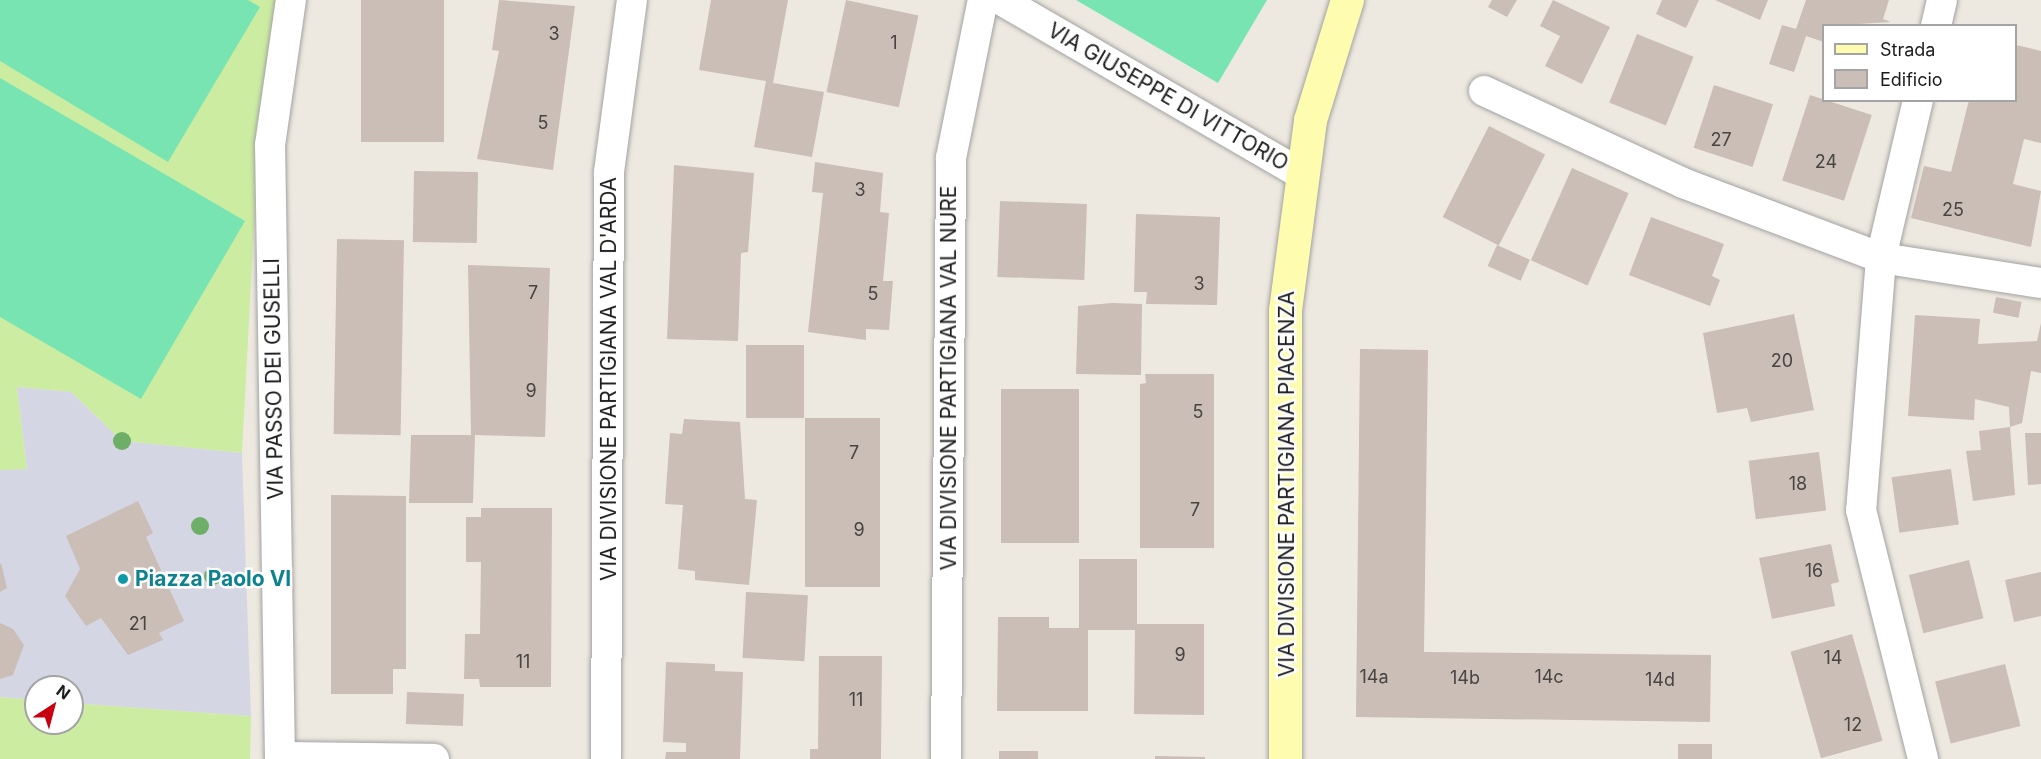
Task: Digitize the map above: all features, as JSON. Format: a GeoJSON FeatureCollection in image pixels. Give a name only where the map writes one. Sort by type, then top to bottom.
{"type":"FeatureCollection","features":[{"type":"Feature","properties":{"kind":"street","name":"VIA PASSO DEI GUSELLI"},"geometry":{"type":"LineString","coordinates":[[280,758],[270,146],[291,0]]}},
{"type":"Feature","properties":{"kind":"street","name":"VIA DIVISIONE PARTIGIANA VAL D'ARDA"},"geometry":{"type":"LineString","coordinates":[[606,759],[609,172],[632,0]]}},
{"type":"Feature","properties":{"kind":"street","name":"VIA DIVISIONE PARTIGIANA VAL NURE"},"geometry":{"type":"LineString","coordinates":[[946,759],[951,158],[983,0]]}},
{"type":"Feature","properties":{"kind":"street","name":"VIA GIUSEPPE DI VITTORIO"},"geometry":{"type":"LineString","coordinates":[[1002,0],[1302,175]]}},
{"type":"Feature","properties":{"kind":"street","name":"VIA DIVISIONE PARTIGIANA PIACENZA"},"geometry":{"type":"LineString","coordinates":[[1286,759],[1285,310],[1310,120],[1347,0]]}},
{"type":"Feature","properties":{"kind":"street"},"geometry":{"type":"LineString","coordinates":[[1936,24],[1942,0]]}},
{"type":"Feature","properties":{"kind":"street"},"geometry":{"type":"LineString","coordinates":[[1484,90],[1683,183],[1881,258],[2041,283]]}},
{"type":"Feature","properties":{"kind":"street"},"geometry":{"type":"LineString","coordinates":[[1918,102],[1881,258],[1861,510],[1923,759]]}},
{"type":"Feature","properties":{"kind":"street"},"geometry":{"type":"LineString","coordinates":[[280,758],[434,759]]}},
{"type":"Feature","properties":{"kind":"green space"},"geometry":{"type":"Polygon","coordinates":[[[0,0],[279,0],[259,134],[242,453],[122,441],[71,392],[17,387],[27,470],[0,470],[0,0]]]}},
{"type":"Feature","properties":{"kind":"green space"},"geometry":{"type":"Polygon","coordinates":[[[0,0],[248,0],[260,7],[168,162],[0,61],[0,0]]]}},
{"type":"Feature","properties":{"kind":"green space"},"geometry":{"type":"Polygon","coordinates":[[[1076,0],[1267,0],[1218,83],[1076,0]]]}},
{"type":"Feature","properties":{"kind":"green space"},"geometry":{"type":"Polygon","coordinates":[[[0,78],[245,221],[141,399],[0,317],[0,78]]]}},
{"type":"Feature","properties":{"kind":"green space"},"geometry":{"type":"Polygon","coordinates":[[[0,697],[24,699],[24,735],[84,735],[84,704],[251,716],[250,759],[0,759],[0,697]]]}},
{"type":"Feature","properties":{"kind":"shaded area","name":"Piazza Paolo VI"},"geometry":{"type":"Polygon","coordinates":[[[17,387],[71,392],[122,441],[242,453],[251,716],[84,704],[84,675],[24,675],[24,699],[0,697],[0,470],[27,469],[17,387]]]}},
{"type":"Feature","properties":{"kind":"building"},"geometry":{"type":"Polygon","coordinates":[[[361,0],[444,0],[444,142],[361,142],[361,0]]]}},
{"type":"Feature","properties":{"kind":"building"},"geometry":{"type":"Polygon","coordinates":[[[499,0],[575,6],[553,170],[477,159],[499,51],[492,50],[499,0]]]}},
{"type":"Feature","properties":{"kind":"building"},"geometry":{"type":"Polygon","coordinates":[[[711,0],[788,0],[773,83],[824,92],[812,157],[754,147],[766,81],[699,70],[711,0]]]}},
{"type":"Feature","properties":{"kind":"building"},"geometry":{"type":"Polygon","coordinates":[[[846,0],[918,15],[899,107],[826,92],[846,0]]]}},
{"type":"Feature","properties":{"kind":"building"},"geometry":{"type":"Polygon","coordinates":[[[1492,0],[1517,0],[1507,17],[1488,7],[1492,0]]]}},
{"type":"Feature","properties":{"kind":"building"},"geometry":{"type":"Polygon","coordinates":[[[1553,0],[1610,27],[1582,84],[1545,66],[1560,36],[1540,26],[1553,0]]]}},
{"type":"Feature","properties":{"kind":"building"},"geometry":{"type":"Polygon","coordinates":[[[1662,0],[1699,0],[1686,28],[1656,14],[1662,0]]]}},
{"type":"Feature","properties":{"kind":"building"},"geometry":{"type":"Polygon","coordinates":[[[1715,0],[1768,0],[1760,20],[1715,0]]]}},
{"type":"Feature","properties":{"kind":"building"},"geometry":{"type":"Polygon","coordinates":[[[1806,0],[1889,0],[1883,19],[1891,22],[1822,24],[1822,41],[1806,36],[1794,72],[1769,64],[1782,25],[1796,29],[1806,0]]]}},
{"type":"Feature","properties":{"kind":"building"},"geometry":{"type":"Polygon","coordinates":[[[1637,34],[1694,57],[1666,125],[1609,103],[1637,34]]]}},
{"type":"Feature","properties":{"kind":"building"},"geometry":{"type":"Polygon","coordinates":[[[2017,45],[2041,51],[2041,143],[2024,139],[2013,184],[2041,191],[2031,247],[1911,218],[1924,166],[1951,172],[1968,102],[2017,102],[2017,45]]]}},
{"type":"Feature","properties":{"kind":"building"},"geometry":{"type":"Polygon","coordinates":[[[1714,85],[1773,104],[1753,167],[1694,148],[1714,85]]]}},
{"type":"Feature","properties":{"kind":"building"},"geometry":{"type":"Polygon","coordinates":[[[1810,95],[1822,99],[1822,102],[1832,102],[1872,115],[1844,201],[1782,181],[1810,95]]]}},
{"type":"Feature","properties":{"kind":"building"},"geometry":{"type":"Polygon","coordinates":[[[1489,126],[1545,155],[1499,245],[1443,217],[1489,126]]]}},
{"type":"Feature","properties":{"kind":"building"},"geometry":{"type":"Polygon","coordinates":[[[815,162],[883,173],[880,212],[889,213],[883,281],[893,281],[889,330],[866,329],[866,340],[808,332],[823,193],[812,192],[815,162]]]}},
{"type":"Feature","properties":{"kind":"building"},"geometry":{"type":"Polygon","coordinates":[[[674,165],[754,173],[748,252],[741,253],[738,341],[667,339],[674,165]]]}},
{"type":"Feature","properties":{"kind":"building"},"geometry":{"type":"Polygon","coordinates":[[[1572,168],[1629,193],[1588,285],[1531,260],[1572,168]]]}},
{"type":"Feature","properties":{"kind":"building"},"geometry":{"type":"Polygon","coordinates":[[[414,171],[478,172],[477,243],[413,242],[414,171]]]}},
{"type":"Feature","properties":{"kind":"building"},"geometry":{"type":"Polygon","coordinates":[[[1000,201],[1087,204],[1084,280],[997,277],[1000,201]]]}},
{"type":"Feature","properties":{"kind":"building"},"geometry":{"type":"Polygon","coordinates":[[[1136,214],[1220,217],[1217,305],[1146,304],[1147,292],[1134,292],[1136,214]]]}},
{"type":"Feature","properties":{"kind":"building"},"geometry":{"type":"Polygon","coordinates":[[[1651,217],[1724,244],[1712,276],[1720,280],[1710,306],[1629,275],[1651,217]]]}},
{"type":"Feature","properties":{"kind":"building"},"geometry":{"type":"Polygon","coordinates":[[[337,239],[404,240],[401,435],[334,434],[337,239]]]}},
{"type":"Feature","properties":{"kind":"building"},"geometry":{"type":"Polygon","coordinates":[[[1497,245],[1530,260],[1521,281],[1488,266],[1497,245]]]}},
{"type":"Feature","properties":{"kind":"building"},"geometry":{"type":"Polygon","coordinates":[[[468,265],[550,268],[545,437],[475,435],[473,503],[409,503],[411,435],[471,435],[468,265]]]}},
{"type":"Feature","properties":{"kind":"building"},"geometry":{"type":"Polygon","coordinates":[[[1996,297],[2022,302],[2018,318],[1993,313],[1996,297]]]}},
{"type":"Feature","properties":{"kind":"building"},"geometry":{"type":"Polygon","coordinates":[[[1112,303],[1142,304],[1141,375],[1076,374],[1078,306],[1112,303]]]}},
{"type":"Feature","properties":{"kind":"building"},"geometry":{"type":"Polygon","coordinates":[[[1794,314],[1814,410],[1751,422],[1747,408],[1717,413],[1703,333],[1794,314]]]}},
{"type":"Feature","properties":{"kind":"building"},"geometry":{"type":"Polygon","coordinates":[[[1915,315],[1980,319],[1978,344],[2037,341],[2041,323],[2041,373],[2031,371],[2022,423],[2010,427],[2009,407],[1975,399],[1974,420],[1908,416],[1915,315]]]}},
{"type":"Feature","properties":{"kind":"building"},"geometry":{"type":"Polygon","coordinates":[[[746,345],[804,345],[804,418],[746,418],[746,345]]]}},
{"type":"Feature","properties":{"kind":"building"},"geometry":{"type":"Polygon","coordinates":[[[1360,349],[1428,350],[1424,652],[1711,655],[1710,722],[1356,717],[1360,349]]]}},
{"type":"Feature","properties":{"kind":"building"},"geometry":{"type":"Polygon","coordinates":[[[1145,374],[1214,374],[1214,548],[1140,548],[1140,384],[1146,383],[1145,374]]]}},
{"type":"Feature","properties":{"kind":"building"},"geometry":{"type":"Polygon","coordinates":[[[1001,389],[1079,389],[1079,543],[1001,543],[1001,389]]]}},
{"type":"Feature","properties":{"kind":"building"},"geometry":{"type":"Polygon","coordinates":[[[805,418],[880,418],[880,587],[805,587],[805,418]]]}},
{"type":"Feature","properties":{"kind":"building"},"geometry":{"type":"Polygon","coordinates":[[[684,419],[740,422],[745,499],[757,500],[749,585],[695,580],[695,571],[678,569],[683,505],[665,504],[670,433],[682,434],[684,419]]]}},
{"type":"Feature","properties":{"kind":"building"},"geometry":{"type":"Polygon","coordinates":[[[2010,427],[2015,495],[1973,501],[1966,451],[1981,450],[1979,431],[2010,427]]]}},
{"type":"Feature","properties":{"kind":"building"},"geometry":{"type":"Polygon","coordinates":[[[2025,433],[2041,433],[2041,484],[2028,485],[2025,433]]]}},
{"type":"Feature","properties":{"kind":"building"},"geometry":{"type":"Polygon","coordinates":[[[1819,452],[1826,511],[1756,519],[1749,461],[1819,452]]]}},
{"type":"Feature","properties":{"kind":"building"},"geometry":{"type":"Polygon","coordinates":[[[1951,469],[1959,524],[1899,533],[1892,477],[1951,469]]]}},
{"type":"Feature","properties":{"kind":"building"},"geometry":{"type":"Polygon","coordinates":[[[331,495],[406,496],[406,669],[393,669],[393,694],[331,694],[331,495]]]}},
{"type":"Feature","properties":{"kind":"building"},"geometry":{"type":"Polygon","coordinates":[[[138,501],[153,533],[146,537],[184,621],[159,633],[163,640],[128,655],[101,618],[86,626],[65,596],[80,569],[66,536],[138,501]]]}},
{"type":"Feature","properties":{"kind":"building"},"geometry":{"type":"Polygon","coordinates":[[[481,508],[552,508],[551,687],[480,687],[479,679],[464,679],[465,634],[480,634],[481,562],[466,562],[466,517],[481,517],[481,508]]]}},
{"type":"Feature","properties":{"kind":"building"},"geometry":{"type":"Polygon","coordinates":[[[1831,544],[1839,582],[1831,584],[1835,606],[1772,619],[1759,558],[1831,544]]]}},
{"type":"Feature","properties":{"kind":"building"},"geometry":{"type":"Polygon","coordinates":[[[1079,559],[1137,559],[1137,624],[1204,624],[1204,715],[1134,714],[1135,630],[1088,630],[1088,711],[997,711],[998,617],[1049,617],[1049,628],[1079,628],[1079,559]]]}},
{"type":"Feature","properties":{"kind":"building"},"geometry":{"type":"Polygon","coordinates":[[[1969,560],[1984,618],[1923,633],[1909,575],[1969,560]]]}},
{"type":"Feature","properties":{"kind":"building"},"geometry":{"type":"Polygon","coordinates":[[[0,564],[7,588],[0,592],[0,564]]]}},
{"type":"Feature","properties":{"kind":"building"},"geometry":{"type":"Polygon","coordinates":[[[2041,572],[2041,616],[2014,622],[2005,580],[2041,572]]]}},
{"type":"Feature","properties":{"kind":"building"},"geometry":{"type":"Polygon","coordinates":[[[746,592],[808,595],[804,661],[743,658],[746,592]]]}},
{"type":"Feature","properties":{"kind":"building"},"geometry":{"type":"Polygon","coordinates":[[[0,623],[13,629],[24,645],[13,675],[0,679],[0,623]]]}},
{"type":"Feature","properties":{"kind":"building"},"geometry":{"type":"Polygon","coordinates":[[[1852,634],[1883,741],[1821,758],[1790,652],[1852,634]]]}},
{"type":"Feature","properties":{"kind":"building"},"geometry":{"type":"Polygon","coordinates":[[[819,656],[882,656],[881,759],[810,759],[810,749],[818,749],[819,656]]]}},
{"type":"Feature","properties":{"kind":"building"},"geometry":{"type":"Polygon","coordinates":[[[666,662],[715,664],[715,671],[743,672],[740,759],[665,759],[666,752],[686,752],[686,743],[663,742],[666,662]]]}},
{"type":"Feature","properties":{"kind":"building"},"geometry":{"type":"Polygon","coordinates":[[[2005,664],[2020,726],[1951,744],[1935,681],[2005,664]]]}},
{"type":"Feature","properties":{"kind":"building"},"geometry":{"type":"Polygon","coordinates":[[[407,692],[464,694],[463,726],[406,724],[407,692]]]}},
{"type":"Feature","properties":{"kind":"building"},"geometry":{"type":"Polygon","coordinates":[[[1678,744],[1712,744],[1712,759],[1678,759],[1678,744]]]}},
{"type":"Feature","properties":{"kind":"building"},"geometry":{"type":"Polygon","coordinates":[[[999,751],[1038,751],[1038,759],[999,759],[999,751]]]}},
{"type":"Feature","properties":{"kind":"building"},"geometry":{"type":"Polygon","coordinates":[[[1155,756],[1205,757],[1205,759],[1155,759],[1155,756]]]}},
{"type":"Feature","properties":{"kind":"place","name":"Piazza Paolo VI"},"geometry":{"type":"Point","coordinates":[123,579]}}]}
